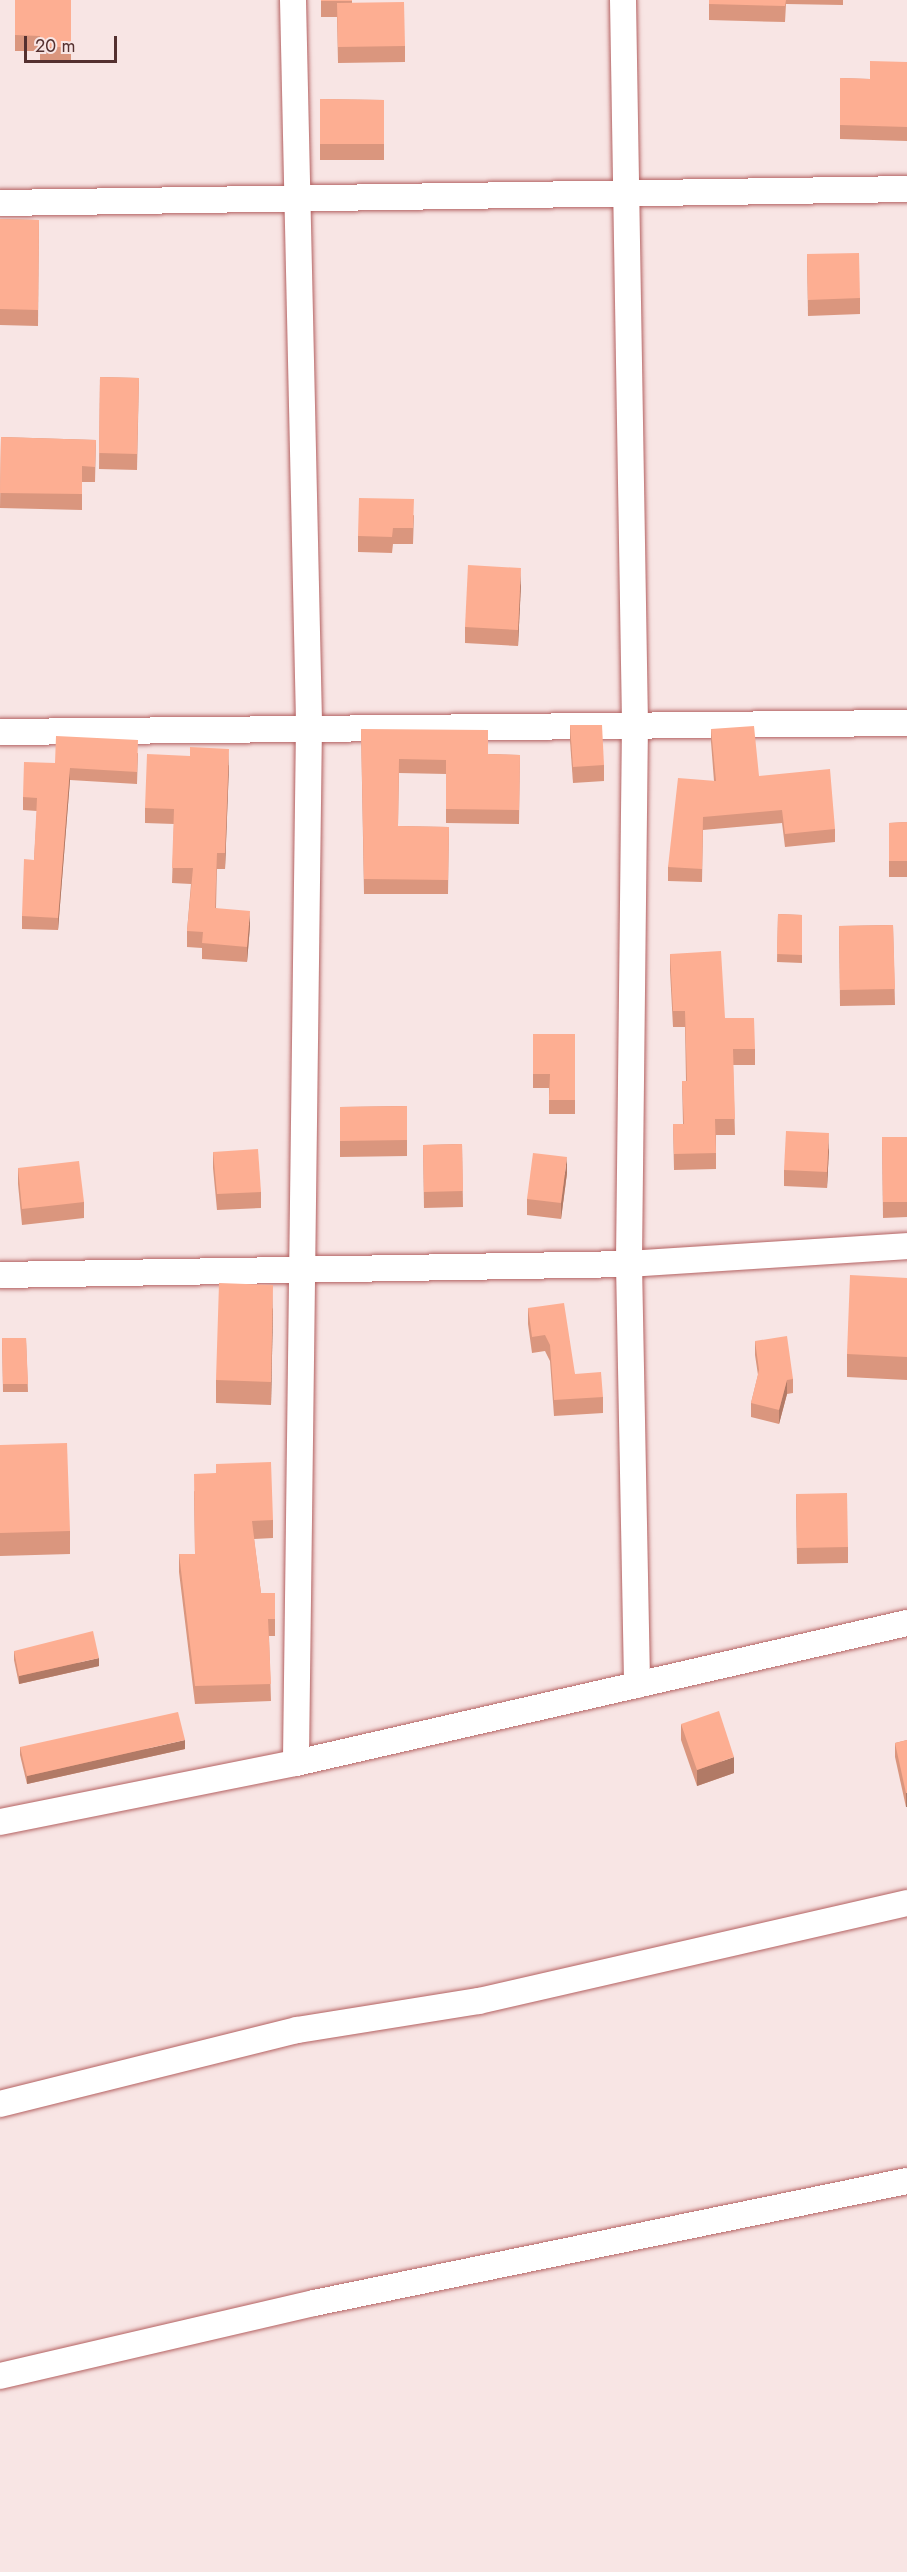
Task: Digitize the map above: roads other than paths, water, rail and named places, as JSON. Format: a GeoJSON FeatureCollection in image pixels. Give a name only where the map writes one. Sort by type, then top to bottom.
{"type":"FeatureCollection","features":[{"type":"Feature","properties":{"kind":"street"},"geometry":{"type":"LineString","coordinates":[[293,0],[309,724],[305,1267],[296,1763]]}},
{"type":"Feature","properties":{"kind":"street"},"geometry":{"type":"LineString","coordinates":[[623,0],[629,194],[635,723],[629,1264],[638,1685]]}},
{"type":"Feature","properties":{"kind":"street"},"geometry":{"type":"LineString","coordinates":[[0,203],[907,189]]}},
{"type":"Feature","properties":{"kind":"street"},"geometry":{"type":"LineString","coordinates":[[0,732],[309,724],[907,723]]}},
{"type":"Feature","properties":{"kind":"street"},"geometry":{"type":"LineString","coordinates":[[0,1275],[305,1267],[629,1264],[907,1246]]}},
{"type":"Feature","properties":{"kind":"street"},"geometry":{"type":"LineString","coordinates":[[0,1822],[296,1763],[907,1623]]}},
{"type":"Feature","properties":{"kind":"street"},"geometry":{"type":"LineString","coordinates":[[0,2104],[297,2030],[478,2001],[907,1904]]}},
{"type":"Feature","properties":{"kind":"street"},"geometry":{"type":"LineString","coordinates":[[0,2376],[314,2303],[907,2181]]}}]}
